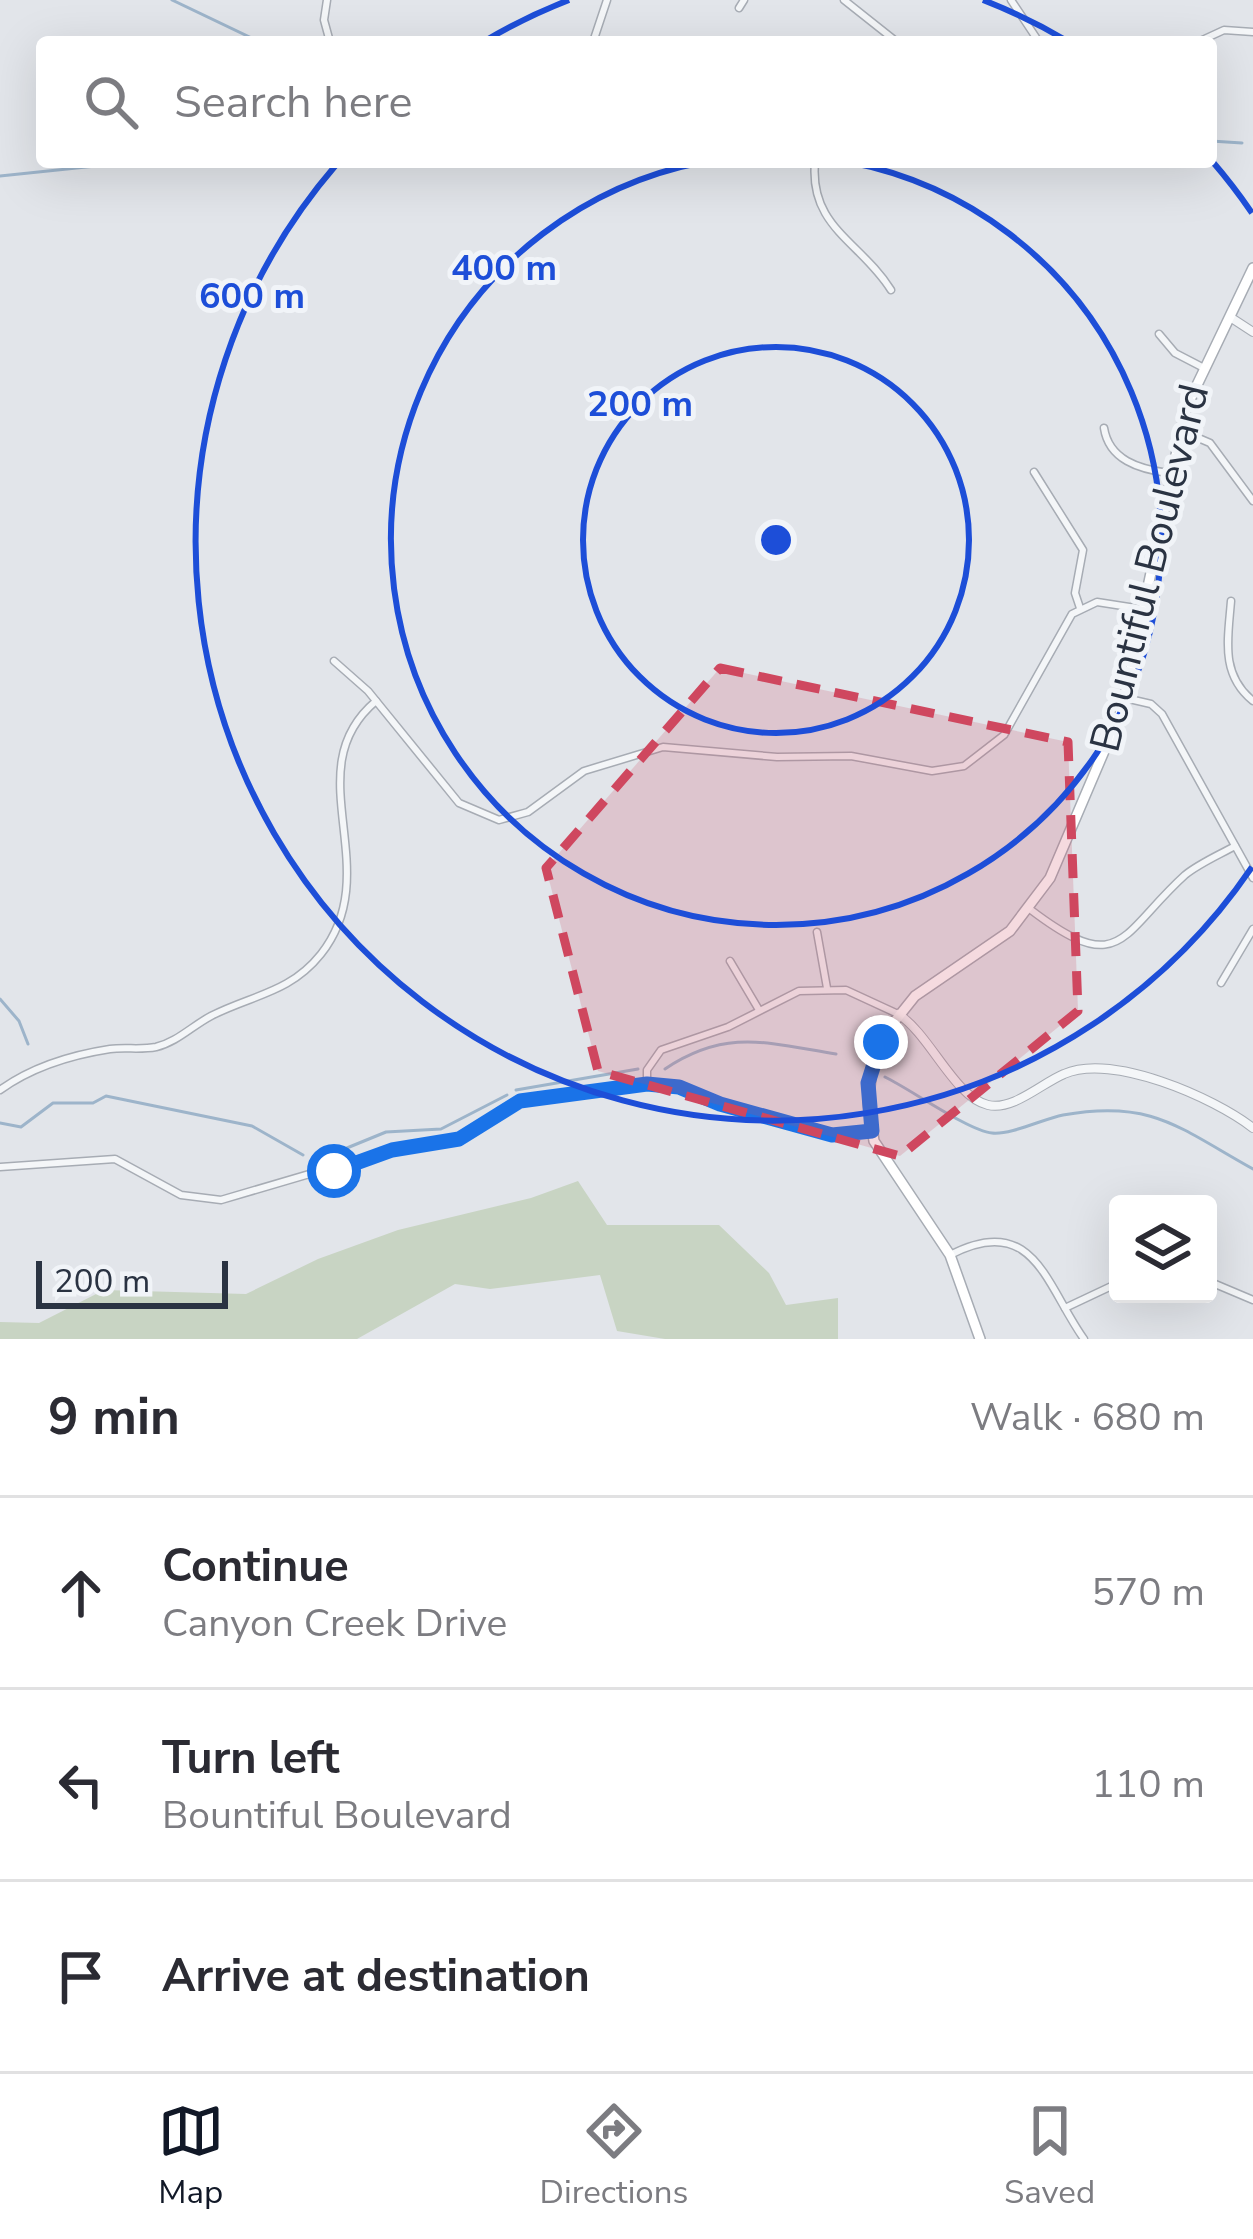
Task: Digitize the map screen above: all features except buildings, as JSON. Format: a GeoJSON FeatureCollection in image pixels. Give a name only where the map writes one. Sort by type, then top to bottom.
{"type":"FeatureCollection","features":[{"type":"Feature","properties":{"kind":"main road","name":"Bountiful Boulevard"},"geometry":{"type":"LineString","coordinates":[[980,1339],[950,1255],[887,1166],[872,1131],[870,1073],[898,1015],[923,988],[1001,940],[1031,910],[1099,769],[1125,698],[1178,430],[1202,367],[1253,268]]}},
{"type":"Feature","properties":{"kind":"street"},"geometry":{"type":"LineString","coordinates":[[327,0],[324,20],[328,36]]}},
{"type":"Feature","properties":{"kind":"street"},"geometry":{"type":"LineString","coordinates":[[595,36],[608,0]]}},
{"type":"Feature","properties":{"kind":"street"},"geometry":{"type":"LineString","coordinates":[[844,0],[889,36]]}},
{"type":"Feature","properties":{"kind":"street"},"geometry":{"type":"LineString","coordinates":[[1011,0],[1035,36]]}},
{"type":"Feature","properties":{"kind":"street"},"geometry":{"type":"LineString","coordinates":[[1211,36],[1224,30],[1253,32]]}},
{"type":"Feature","properties":{"kind":"street"},"geometry":{"type":"LineString","coordinates":[[815,168],[815,192],[823,215],[874,265],[890,290]]}},
{"type":"Feature","properties":{"kind":"street"},"geometry":{"type":"LineString","coordinates":[[1230,317],[1253,332]]}},
{"type":"Feature","properties":{"kind":"street"},"geometry":{"type":"LineString","coordinates":[[1159,334],[1175,353],[1202,367]]}},
{"type":"Feature","properties":{"kind":"street"},"geometry":{"type":"LineString","coordinates":[[1104,428],[1107,443],[1126,460],[1168,473]]}},
{"type":"Feature","properties":{"kind":"street"},"geometry":{"type":"LineString","coordinates":[[1178,430],[1210,443],[1253,501]]}},
{"type":"Feature","properties":{"kind":"street"},"geometry":{"type":"LineString","coordinates":[[1034,472],[1083,550],[1075,593],[1080,608]]}},
{"type":"Feature","properties":{"kind":"street"},"geometry":{"type":"LineString","coordinates":[[1231,601],[1229,668],[1253,701]]}},
{"type":"Feature","properties":{"kind":"street"},"geometry":{"type":"LineString","coordinates":[[334,661],[376,700],[458,803],[492,819],[528,812],[584,771],[673,746],[776,757],[851,756],[944,770],[982,757],[1000,741],[1033,692],[1066,620],[1080,608],[1097,602],[1142,609]]}},
{"type":"Feature","properties":{"kind":"street"},"geometry":{"type":"LineString","coordinates":[[1125,698],[1151,704],[1162,715],[1253,878]]}},
{"type":"Feature","properties":{"kind":"street"},"geometry":{"type":"LineString","coordinates":[[0,1090],[51,1063],[104,1050],[162,1046],[224,1011],[274,993],[308,969],[334,933],[348,893],[340,749],[354,722],[376,700]]}},
{"type":"Feature","properties":{"kind":"street"},"geometry":{"type":"LineString","coordinates":[[1031,910],[1076,941],[1110,943],[1140,927],[1189,872],[1235,846]]}},
{"type":"Feature","properties":{"kind":"street"},"geometry":{"type":"LineString","coordinates":[[1221,983],[1253,929]]}},
{"type":"Feature","properties":{"kind":"street"},"geometry":{"type":"LineString","coordinates":[[817,932],[827,988]]}},
{"type":"Feature","properties":{"kind":"street"},"geometry":{"type":"LineString","coordinates":[[730,961],[759,1010]]}},
{"type":"Feature","properties":{"kind":"street"},"geometry":{"type":"LineString","coordinates":[[647,1084],[647,1070],[661,1050],[799,991],[827,988],[861,994],[920,1030],[982,1103],[1000,1105],[1072,1071],[1108,1068],[1217,1106],[1253,1128]]}},
{"type":"Feature","properties":{"kind":"street"},"geometry":{"type":"LineString","coordinates":[[0,1167],[116,1159],[181,1195],[221,1200],[392,1150],[453,1141],[520,1101],[647,1084],[679,1087],[720,1104],[832,1135],[872,1131]]}},
{"type":"Feature","properties":{"kind":"street"},"geometry":{"type":"LineString","coordinates":[[950,1255],[980,1242],[1014,1245],[1040,1264],[1084,1339]]}},
{"type":"Feature","properties":{"kind":"street"},"geometry":{"type":"LineString","coordinates":[[1217,1285],[1253,1300]]}},
{"type":"Feature","properties":{"kind":"street"},"geometry":{"type":"LineString","coordinates":[[1065,1308],[1109,1287]]}},
{"type":"Feature","properties":{"kind":"highlighted area"},"geometry":{"type":"Polygon","coordinates":[[[720,668],[1068,742],[1078,1011],[900,1156],[598,1071],[546,868],[720,668]]]}},
{"type":"Feature","properties":{"kind":"green space"},"geometry":{"type":"Polygon","coordinates":[[[578,1181],[607,1225],[719,1225],[769,1273],[786,1305],[838,1298],[838,1339],[665,1339],[617,1331],[600,1275],[490,1289],[455,1284],[357,1339],[0,1339],[0,1322],[39,1323],[104,1290],[246,1294],[318,1259],[398,1230],[531,1198],[578,1181]]]}},
{"type":"Feature","properties":{"kind":"waterway"},"geometry":{"type":"LineString","coordinates":[[172,0],[247,36]]}},
{"type":"Feature","properties":{"kind":"waterway"},"geometry":{"type":"LineString","coordinates":[[1217,141],[1242,143]]}},
{"type":"Feature","properties":{"kind":"waterway"},"geometry":{"type":"LineString","coordinates":[[0,176],[77,168]]}},
{"type":"Feature","properties":{"kind":"waterway"},"geometry":{"type":"LineString","coordinates":[[0,999],[19,1021],[28,1044]]}},
{"type":"Feature","properties":{"kind":"waterway"},"geometry":{"type":"LineString","coordinates":[[665,1069],[687,1056],[728,1043],[768,1043],[836,1054]]}},
{"type":"Feature","properties":{"kind":"waterway"},"geometry":{"type":"LineString","coordinates":[[516,1090],[638,1069]]}},
{"type":"Feature","properties":{"kind":"waterway"},"geometry":{"type":"LineString","coordinates":[[885,1077],[982,1131],[1000,1133],[1094,1111],[1143,1114],[1184,1130],[1253,1169]]}},
{"type":"Feature","properties":{"kind":"waterway"},"geometry":{"type":"LineString","coordinates":[[342,1150],[386,1132],[441,1129],[507,1095]]}},
{"type":"Feature","properties":{"kind":"waterway"},"geometry":{"type":"LineString","coordinates":[[0,1123],[21,1127],[53,1103],[93,1103],[106,1096],[252,1126],[303,1155]]}},
{"type":"Feature","properties":{"kind":"waterway"},"geometry":{"type":"LineString","coordinates":[[314,1158],[333,1157]]}},
{"type":"Feature","properties":{"kind":"route"},"geometry":{"type":"LineString","coordinates":[[334,1171],[392,1150],[459,1139],[520,1101],[647,1084],[692,1090],[715,1102],[823,1133],[859,1135],[872,1131],[868,1083],[881,1042]]}}]}
